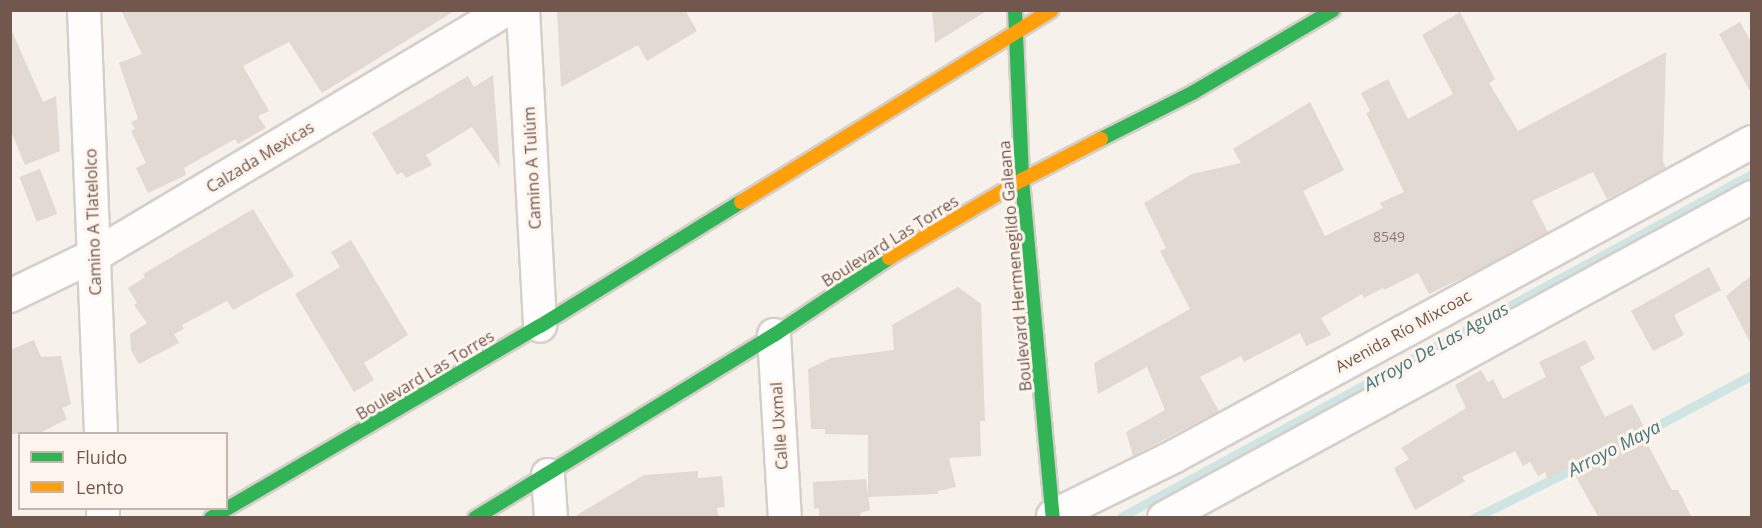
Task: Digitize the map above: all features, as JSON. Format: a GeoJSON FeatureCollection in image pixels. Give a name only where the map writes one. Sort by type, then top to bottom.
{"type":"FeatureCollection","features":[{"type":"Feature","properties":{"kind":"main road","name":"Boulevard Hermenegildo Galeana"},"geometry":{"type":"LineString","coordinates":[[1015,10],[1022,180],[1053,517]]}},
{"type":"Feature","properties":{"kind":"main road","name":"Boulevard Las Torres"},"geometry":{"type":"LineString","coordinates":[[228,508],[540,326],[1052,10]]}},
{"type":"Feature","properties":{"kind":"main road","name":"Boulevard Las Torres"},"geometry":{"type":"LineString","coordinates":[[476,518],[774,335],[898,252],[1022,180],[1194,92],[1333,10]]}},
{"type":"Feature","properties":{"kind":"main road","name":"Boulevard Las Torres"},"geometry":{"type":"LineString","coordinates":[[211,518],[225,510]]}},
{"type":"Feature","properties":{"kind":"street","name":"Camino A Tlatelolco"},"geometry":{"type":"LineString","coordinates":[[84,10],[101,432]]}},
{"type":"Feature","properties":{"kind":"street","name":"Calzada Mexicas"},"geometry":{"type":"LineString","coordinates":[[10,296],[95,255],[506,10]]}},
{"type":"Feature","properties":{"kind":"street","name":"Camino A Tulúm"},"geometry":{"type":"LineString","coordinates":[[523,10],[540,326]]}},
{"type":"Feature","properties":{"kind":"street","name":"Avenida Río Mixcoac"},"geometry":{"type":"LineString","coordinates":[[1053,517],[1173,457],[1752,142]]}},
{"type":"Feature","properties":{"kind":"street"},"geometry":{"type":"LineString","coordinates":[[1164,518],[1752,197]]}},
{"type":"Feature","properties":{"kind":"street","name":"Calle Uxmal"},"geometry":{"type":"LineString","coordinates":[[774,335],[785,518]]}},
{"type":"Feature","properties":{"kind":"street"},"geometry":{"type":"LineString","coordinates":[[548,475],[550,518]]}},
{"type":"Feature","properties":{"kind":"building"},"geometry":{"type":"Polygon","coordinates":[[[121,10],[456,10],[322,93],[289,42],[243,66],[269,111],[258,116],[266,128],[238,144],[235,139],[184,168],[186,175],[148,193],[136,168],[146,163],[131,131],[135,129],[131,122],[138,119],[119,63],[142,54],[121,10]]]}},
{"type":"Feature","properties":{"kind":"building"},"geometry":{"type":"Polygon","coordinates":[[[557,10],[685,10],[697,31],[647,61],[638,45],[561,87],[557,10]]]}},
{"type":"Feature","properties":{"kind":"building"},"geometry":{"type":"Polygon","coordinates":[[[932,10],[988,10],[935,43],[932,10]]]}},
{"type":"Feature","properties":{"kind":"building"},"geometry":{"type":"Polygon","coordinates":[[[1460,12],[1495,79],[1489,83],[1518,131],[1666,52],[1663,162],[1666,168],[1607,199],[1593,172],[1532,201],[1548,232],[1475,272],[1429,294],[1418,273],[1364,298],[1362,294],[1321,318],[1331,335],[1306,346],[1300,333],[1244,362],[1241,356],[1200,377],[1219,411],[1133,456],[1126,432],[1165,410],[1147,367],[1098,394],[1094,363],[1190,309],[1160,251],[1166,248],[1144,203],[1192,174],[1241,163],[1233,149],[1310,102],[1344,170],[1303,191],[1325,236],[1383,208],[1380,203],[1404,192],[1366,113],[1370,111],[1361,93],[1388,79],[1408,119],[1453,94],[1422,35],[1460,12]]]}},
{"type":"Feature","properties":{"kind":"building"},"geometry":{"type":"Polygon","coordinates":[[[1740,22],[1752,44],[1752,95],[1719,34],[1740,22]]]}},
{"type":"Feature","properties":{"kind":"building"},"geometry":{"type":"Polygon","coordinates":[[[10,27],[43,102],[56,96],[60,151],[25,165],[10,129],[10,27]]]}},
{"type":"Feature","properties":{"kind":"building"},"geometry":{"type":"Polygon","coordinates":[[[493,75],[500,167],[472,127],[426,155],[432,165],[406,178],[402,172],[397,175],[372,133],[468,76],[474,87],[493,75]]]}},
{"type":"Feature","properties":{"kind":"building"},"geometry":{"type":"Polygon","coordinates":[[[40,169],[57,214],[37,222],[19,177],[40,169]]]}},
{"type":"Feature","properties":{"kind":"building"},"geometry":{"type":"Polygon","coordinates":[[[253,209],[294,276],[233,310],[227,301],[182,325],[184,329],[174,334],[179,343],[139,364],[131,350],[130,334],[147,323],[134,305],[137,303],[128,288],[145,277],[143,274],[253,209]]]}},
{"type":"Feature","properties":{"kind":"building"},"geometry":{"type":"Polygon","coordinates":[[[351,240],[408,335],[364,363],[374,380],[354,392],[295,294],[340,267],[331,252],[351,240]]]}},
{"type":"Feature","properties":{"kind":"building"},"geometry":{"type":"Polygon","coordinates":[[[1709,267],[1721,290],[1674,315],[1684,335],[1653,351],[1631,311],[1709,267]]]}},
{"type":"Feature","properties":{"kind":"building"},"geometry":{"type":"Polygon","coordinates":[[[1752,275],[1752,346],[1726,296],[1752,275]]]}},
{"type":"Feature","properties":{"kind":"building"},"geometry":{"type":"Polygon","coordinates":[[[958,287],[981,304],[985,421],[980,421],[981,456],[949,458],[956,487],[938,491],[938,494],[868,497],[868,435],[825,434],[825,429],[811,429],[808,369],[831,358],[894,350],[892,325],[958,287]]]}},
{"type":"Feature","properties":{"kind":"building"},"geometry":{"type":"Polygon","coordinates":[[[34,340],[41,357],[61,356],[71,404],[62,408],[67,419],[42,432],[10,434],[10,350],[34,340]]]}},
{"type":"Feature","properties":{"kind":"building"},"geometry":{"type":"Polygon","coordinates":[[[1585,340],[1595,359],[1580,367],[1605,417],[1632,404],[1645,429],[1641,432],[1672,490],[1678,490],[1692,518],[1599,518],[1572,470],[1568,472],[1567,468],[1548,479],[1545,472],[1538,476],[1530,462],[1523,466],[1515,451],[1462,477],[1465,481],[1415,510],[1394,468],[1409,459],[1401,448],[1466,408],[1455,385],[1481,370],[1488,382],[1493,379],[1503,399],[1546,377],[1539,362],[1585,340]]]}},
{"type":"Feature","properties":{"kind":"building"},"geometry":{"type":"Polygon","coordinates":[[[698,471],[698,478],[722,476],[725,507],[717,508],[719,518],[572,518],[644,475],[698,471]]]}},
{"type":"Feature","properties":{"kind":"building"},"geometry":{"type":"Polygon","coordinates":[[[866,479],[870,510],[860,513],[860,518],[819,518],[819,508],[814,509],[813,482],[866,479]]]}},
{"type":"Feature","properties":{"kind":"waterway","name":"Arroyo De Las Aguas"},"geometry":{"type":"LineString","coordinates":[[1121,517],[1752,174]]}},
{"type":"Feature","properties":{"kind":"waterway","name":"Arroyo Maya"},"geometry":{"type":"LineString","coordinates":[[1632,439],[1752,375]]}},
{"type":"Feature","properties":{"kind":"waterway","name":"Arroyo Maya"},"geometry":{"type":"LineString","coordinates":[[1474,518],[1577,467]]}},
{"type":"Feature","properties":{"kind":"traffic: fast"},"geometry":{"type":"LineString","coordinates":[[1015,10],[1022,180],[1053,518]]}},
{"type":"Feature","properties":{"kind":"traffic: fast"},"geometry":{"type":"LineString","coordinates":[[1101,139],[1194,92],[1333,10]]}},
{"type":"Feature","properties":{"kind":"traffic: fast"},"geometry":{"type":"LineString","coordinates":[[228,508],[540,326],[741,202]]}},
{"type":"Feature","properties":{"kind":"traffic: fast"},"geometry":{"type":"LineString","coordinates":[[475,518],[774,335],[889,258]]}},
{"type":"Feature","properties":{"kind":"traffic: fast"},"geometry":{"type":"LineString","coordinates":[[211,518],[225,510]]}},
{"type":"Feature","properties":{"kind":"traffic: slow"},"geometry":{"type":"LineString","coordinates":[[741,202],[1052,10]]}},
{"type":"Feature","properties":{"kind":"traffic: slow"},"geometry":{"type":"LineString","coordinates":[[889,258],[1022,180],[1101,139]]}}]}
